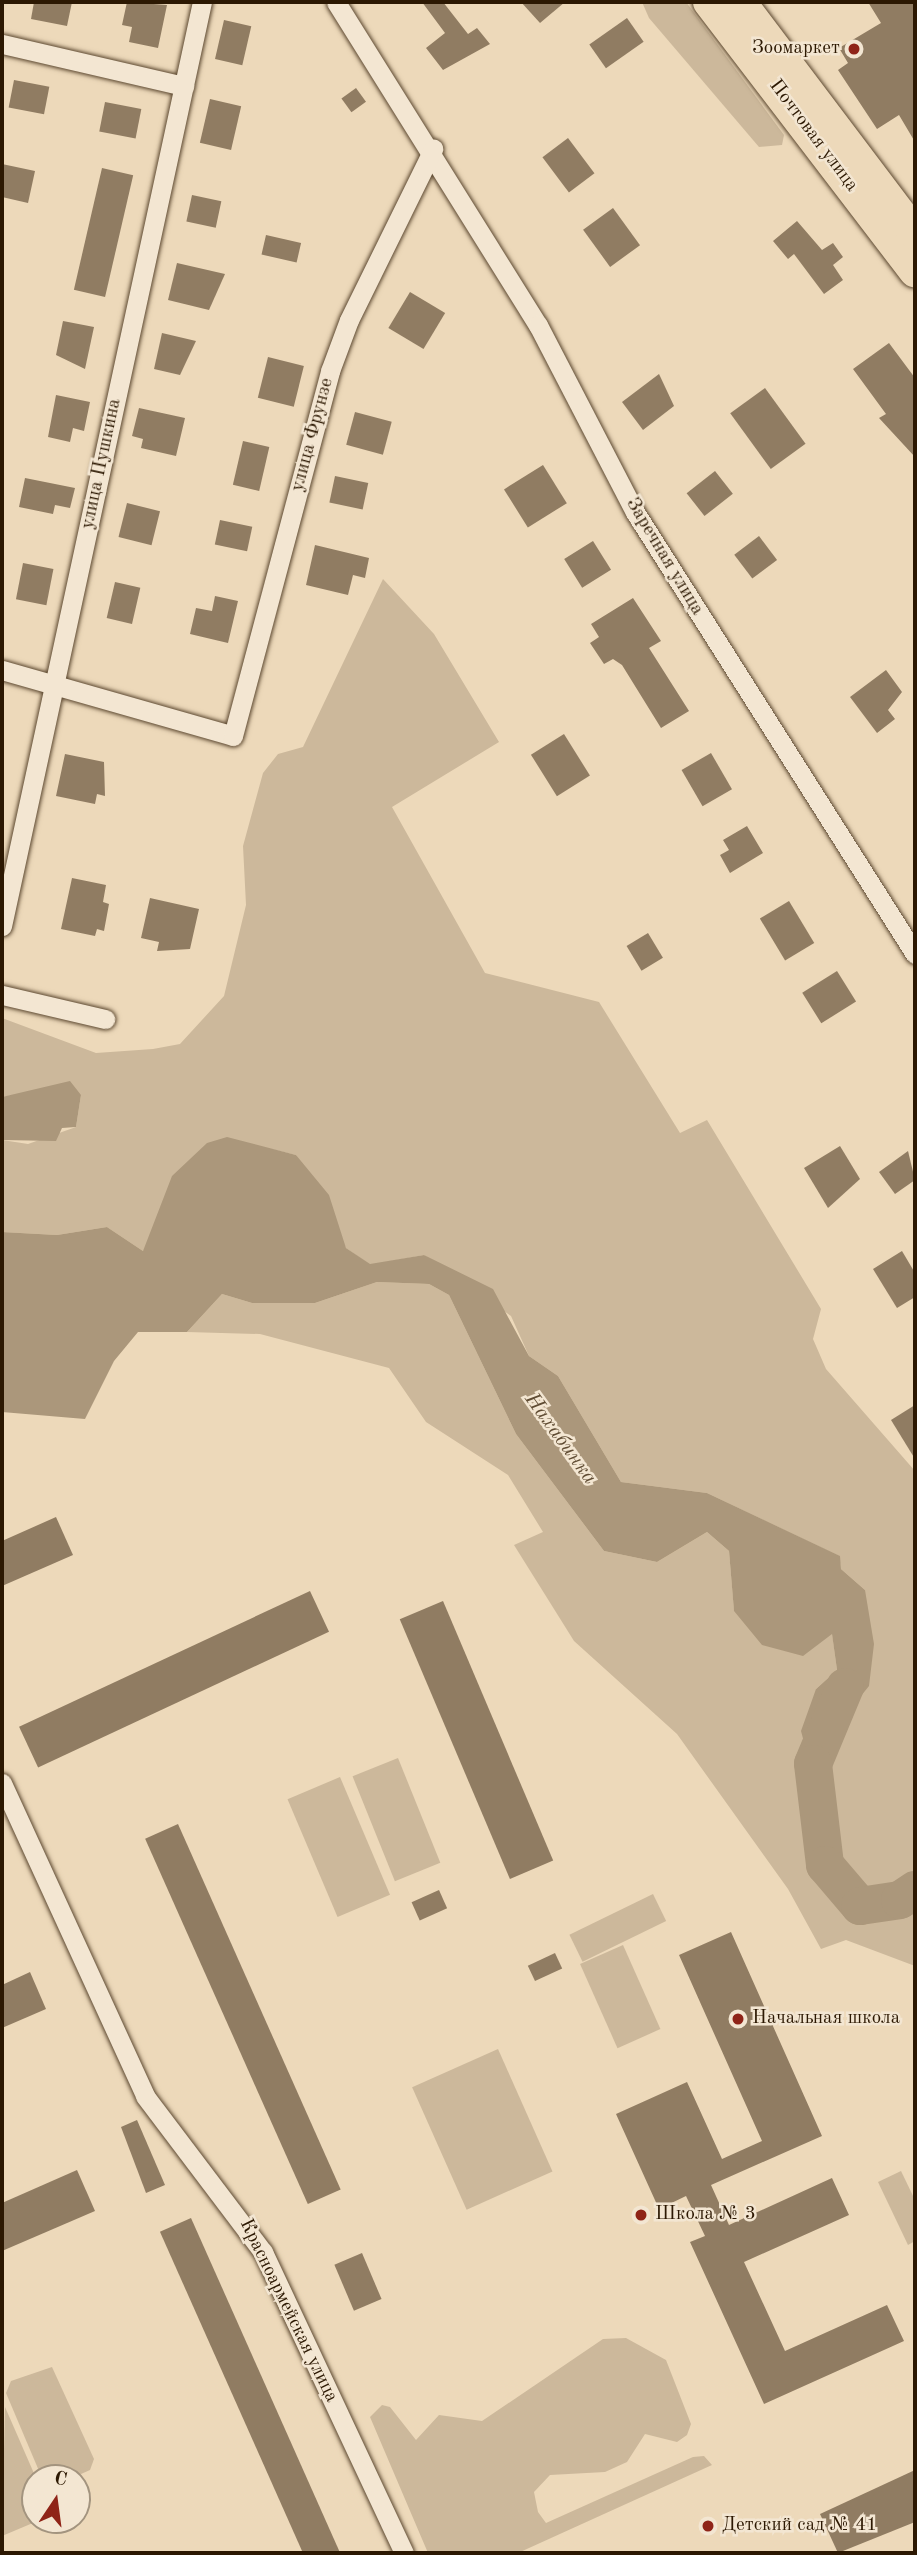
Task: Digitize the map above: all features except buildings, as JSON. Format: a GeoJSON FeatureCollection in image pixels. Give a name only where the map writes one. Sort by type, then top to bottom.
{"type":"FeatureCollection","features":[{"type":"Feature","properties":{"kind":"main road","name":"Почтовая улица"},"geometry":{"type":"LineString","coordinates":[[709,2],[915,271]]}},
{"type":"Feature","properties":{"kind":"main road","name":"Почтовая улица"},"geometry":{"type":"LineString","coordinates":[[740,2],[915,233]]}},
{"type":"Feature","properties":{"kind":"street","name":"улица Пушкина"},"geometry":{"type":"LineString","coordinates":[[2,926],[202,2]]}},
{"type":"Feature","properties":{"kind":"street","name":"Заречная улица"},"geometry":{"type":"LineString","coordinates":[[336,2],[433,149],[538,325],[635,512],[915,954]]}},
{"type":"Feature","properties":{"kind":"street"},"geometry":{"type":"LineString","coordinates":[[2,44],[184,86]]}},
{"type":"Feature","properties":{"kind":"street","name":"улица Фрунзе"},"geometry":{"type":"LineString","coordinates":[[54,685],[233,736],[330,372],[349,320],[433,149]]}},
{"type":"Feature","properties":{"kind":"street"},"geometry":{"type":"LineString","coordinates":[[2,670],[54,685]]}},
{"type":"Feature","properties":{"kind":"street"},"geometry":{"type":"LineString","coordinates":[[2,995],[105,1019]]}},
{"type":"Feature","properties":{"kind":"street","name":"Красноармейская улица"},"geometry":{"type":"LineString","coordinates":[[2,1783],[145,2096],[263,2252],[404,2553]]}},
{"type":"Feature","properties":{"kind":"shaded area"},"geometry":{"type":"Polygon","coordinates":[[[642,2],[686,2],[784,135],[782,145],[759,147],[649,18],[642,2]]]}},
{"type":"Feature","properties":{"kind":"shaded area"},"geometry":{"type":"Polygon","coordinates":[[[383,579],[434,634],[499,742],[392,807],[485,973],[599,1002],[680,1133],[707,1120],[821,1309],[813,1339],[826,1369],[915,1471],[915,1966],[846,1940],[821,1949],[788,1889],[677,1734],[574,1641],[514,1545],[543,1532],[508,1475],[426,1422],[389,1368],[260,1334],[187,1332],[222,1294],[252,1303],[315,1303],[377,1282],[429,1284],[449,1295],[516,1434],[604,1551],[657,1562],[707,1532],[729,1551],[734,1610],[832,1633],[837,1670],[816,1689],[836,1727],[865,1590],[841,1569],[839,1556],[707,1493],[621,1482],[558,1376],[529,1356],[511,1316],[424,1255],[370,1265],[346,1248],[296,1155],[271,1149],[143,1251],[107,1227],[57,1235],[2,1232],[2,1140],[28,1144],[76,1127],[81,1095],[36,1091],[2,1097],[2,1018],[96,1053],[153,1049],[180,1044],[224,996],[246,905],[243,846],[263,773],[278,754],[303,747],[383,579]]]}},
{"type":"Feature","properties":{"kind":"shaded area"},"geometry":{"type":"Polygon","coordinates":[[[398,1758],[440,1863],[395,1881],[353,1776],[398,1758]]]}},
{"type":"Feature","properties":{"kind":"shaded area"},"geometry":{"type":"Polygon","coordinates":[[[340,1777],[390,1895],[338,1917],[288,1799],[340,1777]]]}},
{"type":"Feature","properties":{"kind":"shaded area"},"geometry":{"type":"Polygon","coordinates":[[[653,1894],[666,1921],[583,1962],[569,1935],[653,1894]]]}},
{"type":"Feature","properties":{"kind":"shaded area"},"geometry":{"type":"Polygon","coordinates":[[[623,1945],[660,2029],[617,2048],[580,1964],[623,1945]]]}},
{"type":"Feature","properties":{"kind":"shaded area"},"geometry":{"type":"Polygon","coordinates":[[[498,2049],[553,2171],[467,2210],[412,2087],[498,2049]]]}},
{"type":"Feature","properties":{"kind":"shaded area"},"geometry":{"type":"Polygon","coordinates":[[[901,2171],[915,2200],[915,2241],[908,2245],[878,2182],[901,2171]]]}},
{"type":"Feature","properties":{"kind":"shaded area"},"geometry":{"type":"Polygon","coordinates":[[[626,2338],[666,2360],[691,2424],[687,2435],[677,2442],[645,2434],[627,2462],[605,2472],[550,2475],[534,2492],[538,2512],[546,2523],[693,2457],[704,2456],[712,2465],[518,2553],[428,2553],[370,2417],[382,2405],[390,2407],[416,2440],[439,2415],[482,2421],[603,2339],[626,2338]]]}},
{"type":"Feature","properties":{"kind":"shaded area"},"geometry":{"type":"Polygon","coordinates":[[[52,2367],[94,2459],[91,2467],[91,2464],[36,2464],[6,2393],[11,2381],[52,2367]]]}},
{"type":"Feature","properties":{"kind":"shaded area"},"geometry":{"type":"Polygon","coordinates":[[[5,2407],[30,2464],[21,2464],[21,2528],[2,2536],[5,2407]]]}},
{"type":"Feature","properties":{"kind":"water"},"geometry":{"type":"Polygon","coordinates":[[[70,1081],[81,1095],[76,1127],[62,1128],[56,1141],[2,1140],[2,1097],[70,1081]]]}},
{"type":"Feature","properties":{"kind":"water"},"geometry":{"type":"Polygon","coordinates":[[[227,1137],[296,1155],[329,1195],[346,1248],[370,1264],[424,1255],[493,1289],[529,1356],[558,1376],[621,1482],[707,1493],[840,1556],[841,1569],[865,1590],[874,1644],[869,1686],[836,1727],[805,1746],[801,1731],[816,1689],[837,1670],[832,1634],[803,1656],[762,1645],[734,1611],[729,1551],[707,1532],[657,1562],[604,1551],[516,1434],[449,1295],[429,1284],[377,1282],[315,1303],[252,1303],[222,1294],[187,1332],[138,1332],[114,1361],[85,1419],[2,1412],[2,1232],[57,1235],[107,1227],[143,1251],[172,1176],[207,1143],[227,1137]]]}},
{"type":"Feature","properties":{"kind":"waterway","name":"Нахабинка"},"geometry":{"type":"LineString","coordinates":[[845,1687],[813,1764],[825,1865],[860,1906],[900,1900],[915,1890]]}},
{"type":"Feature","properties":{"kind":"place","name":"Зоомаркет"},"geometry":{"type":"Point","coordinates":[854,49]}},
{"type":"Feature","properties":{"kind":"place","name":"Начальная школа"},"geometry":{"type":"Point","coordinates":[738,2019]}},
{"type":"Feature","properties":{"kind":"place","name":"Школа № 3"},"geometry":{"type":"Point","coordinates":[641,2215]}},
{"type":"Feature","properties":{"kind":"place","name":"Детский сад № 41"},"geometry":{"type":"Point","coordinates":[708,2526]}}]}
